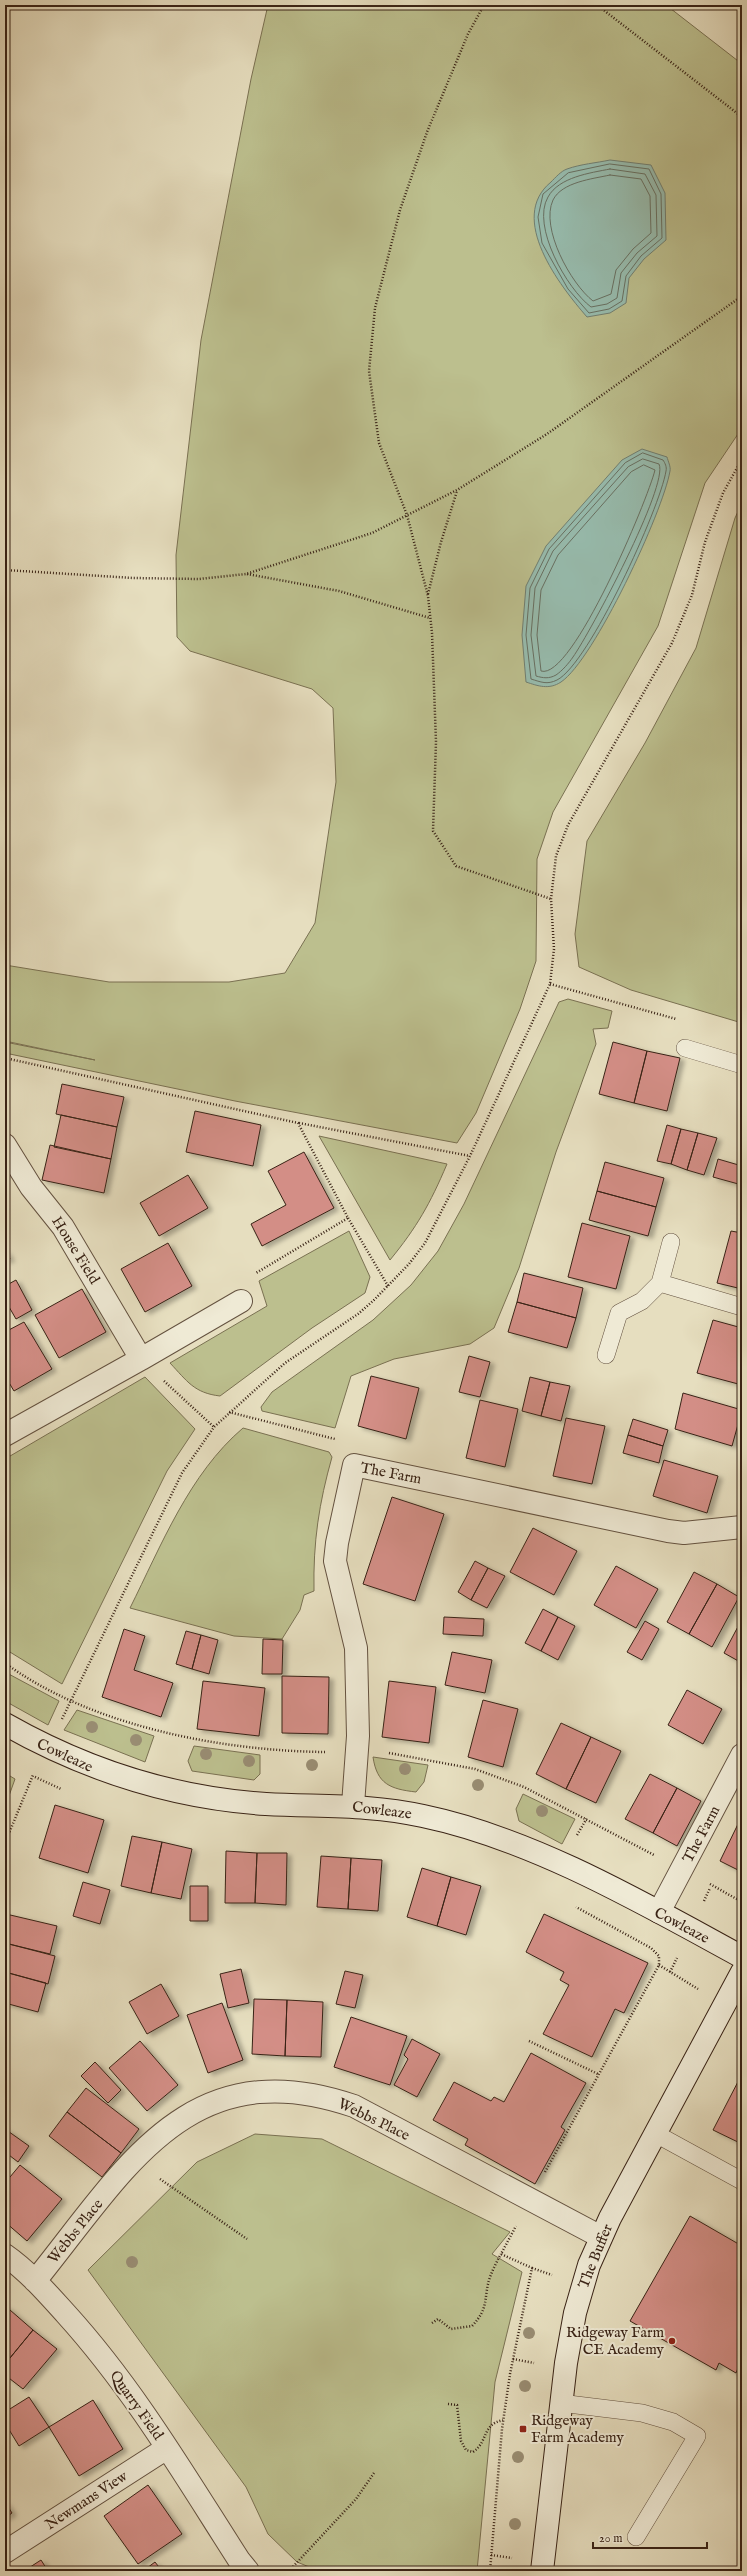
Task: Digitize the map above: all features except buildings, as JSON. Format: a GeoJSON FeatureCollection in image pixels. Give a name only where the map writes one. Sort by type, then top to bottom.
{"type":"FeatureCollection","features":[{"type":"Feature","properties":{"kind":"street","name":"House Field"},"geometry":{"type":"LineString","coordinates":[[5,1146],[31,1187],[63,1227],[141,1359]]}},
{"type":"Feature","properties":{"kind":"street"},"geometry":{"type":"LineString","coordinates":[[5,1435],[241,1301]]}},
{"type":"Feature","properties":{"kind":"street","name":"The Farm"},"geometry":{"type":"LineString","coordinates":[[353,1806],[358,1736],[356,1648],[335,1561],[336,1544],[354,1465],[674,1532],[706,1532],[741,1524]]}},
{"type":"Feature","properties":{"kind":"street","name":"Cowleaze"},"geometry":{"type":"LineString","coordinates":[[5,1724],[47,1748],[99,1770],[164,1789],[266,1804],[383,1807],[462,1825],[548,1858],[660,1912],[742,1957]]}},
{"type":"Feature","properties":{"kind":"street","name":"The Farm"},"geometry":{"type":"LineString","coordinates":[[660,1912],[742,1755]]}},
{"type":"Feature","properties":{"kind":"street","name":"The Buffer"},"geometry":{"type":"LineString","coordinates":[[542,2571],[560,2403],[575,2313],[589,2265],[601,2237],[742,1972]]}},
{"type":"Feature","properties":{"kind":"street","name":"Webbs Place"},"geometry":{"type":"LineString","coordinates":[[35,2281],[134,2160],[155,2138],[178,2120],[204,2106],[231,2096],[289,2091],[323,2096],[354,2106],[601,2237]]}},
{"type":"Feature","properties":{"kind":"street","name":"Quarry Field"},"geometry":{"type":"LineString","coordinates":[[5,2255],[35,2281],[93,2344],[146,2414],[239,2560],[248,2571]]}},
{"type":"Feature","properties":{"kind":"street","name":"Newmans View"},"geometry":{"type":"LineString","coordinates":[[5,2552],[167,2448]]}},
{"type":"Feature","properties":{"kind":"lane"},"geometry":{"type":"LineString","coordinates":[[685,1048],[742,1065]]}},
{"type":"Feature","properties":{"kind":"lane"},"geometry":{"type":"LineString","coordinates":[[606,1355],[619,1313],[642,1300],[660,1283],[671,1242]]}},
{"type":"Feature","properties":{"kind":"lane"},"geometry":{"type":"LineString","coordinates":[[660,1283],[742,1307]]}},
{"type":"Feature","properties":{"kind":"lane"},"geometry":{"type":"LineString","coordinates":[[656,2134],[742,2181]]}},
{"type":"Feature","properties":{"kind":"lane"},"geometry":{"type":"LineString","coordinates":[[560,2403],[642,2413],[673,2422],[697,2436],[636,2537]]}},
{"type":"Feature","properties":{"kind":"path"},"geometry":{"type":"LineString","coordinates":[[484,5],[468,34],[427,132],[400,210],[375,308],[369,371],[372,405],[379,443],[408,515],[428,596],[436,742],[433,831],[456,866],[551,899]]}},
{"type":"Feature","properties":{"kind":"path"},"geometry":{"type":"LineString","coordinates":[[597,5],[742,117]]}},
{"type":"Feature","properties":{"kind":"path"},"geometry":{"type":"LineString","coordinates":[[5,570],[191,579],[246,574],[372,533],[457,490],[547,434],[742,296]]}},
{"type":"Feature","properties":{"kind":"path"},"geometry":{"type":"LineString","coordinates":[[5,1842],[33,1776],[182,1473],[214,1427],[229,1412],[285,1364],[358,1314],[409,1264],[424,1243],[470,1156],[550,984],[554,950],[551,899],[556,856],[568,825],[672,643],[692,595],[705,542],[723,493],[742,459]]}},
{"type":"Feature","properties":{"kind":"path"},"geometry":{"type":"LineString","coordinates":[[428,596],[441,542],[457,490]]}},
{"type":"Feature","properties":{"kind":"path"},"geometry":{"type":"LineString","coordinates":[[246,574],[339,591],[430,618]]}},
{"type":"Feature","properties":{"kind":"path"},"geometry":{"type":"LineString","coordinates":[[550,984],[677,1020]]}},
{"type":"Feature","properties":{"kind":"path"},"geometry":{"type":"LineString","coordinates":[[5,1058],[298,1123],[470,1156]]}},
{"type":"Feature","properties":{"kind":"path"},"geometry":{"type":"LineString","coordinates":[[298,1123],[348,1218],[388,1286]]}},
{"type":"Feature","properties":{"kind":"path"},"geometry":{"type":"LineString","coordinates":[[241,1301],[251,1276],[348,1218]]}},
{"type":"Feature","properties":{"kind":"path"},"geometry":{"type":"LineString","coordinates":[[141,1359],[214,1427]]}},
{"type":"Feature","properties":{"kind":"path"},"geometry":{"type":"LineString","coordinates":[[229,1412],[318,1435]]}},
{"type":"Feature","properties":{"kind":"path"},"geometry":{"type":"LineString","coordinates":[[26,1773],[64,1790]]}},
{"type":"Feature","properties":{"kind":"path"},"geometry":{"type":"LineString","coordinates":[[432,2323],[438,2319],[451,2329],[472,2326],[481,2317],[488,2300],[490,2278],[501,2254],[598,2074],[659,1965],[660,1956],[651,1948],[571,1905]]}},
{"type":"Feature","properties":{"kind":"path"},"geometry":{"type":"LineString","coordinates":[[529,2041],[598,2074]]}},
{"type":"Feature","properties":{"kind":"path"},"geometry":{"type":"LineString","coordinates":[[134,2160],[247,2239]]}},
{"type":"Feature","properties":{"kind":"path"},"geometry":{"type":"LineString","coordinates":[[490,2571],[503,2420],[510,2374],[532,2268],[501,2254]]}},
{"type":"Feature","properties":{"kind":"path"},"geometry":{"type":"LineString","coordinates":[[448,2404],[457,2405],[461,2441],[466,2450],[473,2452],[481,2447],[487,2429],[493,2422],[503,2420]]}},
{"type":"Feature","properties":{"kind":"path"},"geometry":{"type":"LineString","coordinates":[[288,2571],[356,2499],[374,2473]]}},
{"type":"Feature","properties":{"kind":"path"},"geometry":{"type":"LineString","coordinates":[[572,2564],[572,2571],[587,2568],[598,2571]]}},
{"type":"Feature","properties":{"kind":"green space"},"geometry":{"type":"Polygon","coordinates":[[[268,5],[666,5],[742,64],[742,428],[705,483],[658,626],[553,812],[537,859],[536,961],[520,1009],[476,1113],[457,1143],[235,1101],[5,1053],[5,1042],[95,1060],[5,1041],[5,965],[109,982],[229,982],[285,973],[315,923],[336,782],[333,708],[312,689],[190,651],[177,637],[176,555],[201,340],[251,79],[268,5]]]}},
{"type":"Feature","properties":{"kind":"green space"},"geometry":{"type":"Polygon","coordinates":[[[742,503],[742,1023],[631,990],[579,967],[575,934],[587,841],[645,743],[696,648],[735,518],[742,503]]]}},
{"type":"Feature","properties":{"kind":"green space"},"geometry":{"type":"Polygon","coordinates":[[[568,999],[612,1011],[608,1028],[593,1029],[596,1044],[556,1152],[519,1268],[494,1328],[470,1344],[394,1359],[351,1376],[335,1428],[262,1411],[261,1407],[272,1392],[373,1320],[411,1285],[438,1251],[464,1204],[559,1002],[568,999]]]}},
{"type":"Feature","properties":{"kind":"green space"},"geometry":{"type":"Polygon","coordinates":[[[319,1136],[447,1164],[422,1215],[408,1237],[390,1260],[319,1136]]]}},
{"type":"Feature","properties":{"kind":"green space"},"geometry":{"type":"Polygon","coordinates":[[[349,1231],[370,1277],[365,1293],[312,1328],[220,1396],[197,1389],[186,1381],[170,1363],[267,1306],[259,1281],[349,1231]]]}},
{"type":"Feature","properties":{"kind":"green space"},"geometry":{"type":"Polygon","coordinates":[[[145,1377],[195,1429],[167,1471],[62,1684],[5,1649],[5,1459],[145,1377]]]}},
{"type":"Feature","properties":{"kind":"green space"},"geometry":{"type":"Polygon","coordinates":[[[243,1428],[329,1452],[332,1457],[320,1507],[316,1539],[314,1591],[304,1595],[300,1610],[282,1639],[234,1636],[130,1608],[165,1536],[192,1489],[224,1446],[243,1428]]]}},
{"type":"Feature","properties":{"kind":"green space"},"geometry":{"type":"Polygon","coordinates":[[[5,1672],[59,1701],[48,1725],[5,1701],[5,1672]]]}},
{"type":"Feature","properties":{"kind":"green space"},"geometry":{"type":"Polygon","coordinates":[[[77,1710],[154,1736],[145,1762],[64,1730],[77,1710]]]}},
{"type":"Feature","properties":{"kind":"green space"},"geometry":{"type":"Polygon","coordinates":[[[194,1746],[260,1755],[260,1774],[254,1780],[192,1771],[188,1761],[194,1746]]]}},
{"type":"Feature","properties":{"kind":"green space"},"geometry":{"type":"Polygon","coordinates":[[[373,1757],[428,1765],[424,1782],[416,1792],[392,1787],[386,1784],[378,1773],[373,1757]]]}},
{"type":"Feature","properties":{"kind":"green space"},"geometry":{"type":"Polygon","coordinates":[[[5,1773],[15,1779],[5,1807],[5,1773]]]}},
{"type":"Feature","properties":{"kind":"green space"},"geometry":{"type":"Polygon","coordinates":[[[523,1794],[575,1819],[562,1844],[519,1821],[516,1809],[523,1794]]]}},
{"type":"Feature","properties":{"kind":"green space"},"geometry":{"type":"Polygon","coordinates":[[[255,2134],[322,2139],[510,2232],[492,2254],[522,2272],[495,2382],[477,2571],[319,2571],[297,2562],[268,2534],[246,2487],[88,2270],[197,2162],[255,2134]]]}},
{"type":"Feature","properties":{"kind":"water"},"geometry":{"type":"Polygon","coordinates":[[[610,160],[651,165],[665,193],[666,240],[644,259],[629,278],[626,303],[610,313],[587,317],[564,288],[542,251],[536,232],[534,214],[539,197],[551,182],[563,171],[578,166],[610,160]]]}},
{"type":"Feature","properties":{"kind":"water"},"geometry":{"type":"Polygon","coordinates":[[[642,449],[667,457],[670,469],[665,491],[655,518],[625,584],[591,646],[575,668],[561,682],[548,687],[526,682],[522,635],[526,586],[546,546],[622,460],[642,449]]]}},
{"type":"Feature","properties":{"kind":"place","name":"Ridgeway Farm CE Academy"},"geometry":{"type":"Point","coordinates":[672,2341]}},
{"type":"Feature","properties":{"kind":"place","name":"Ridgeway Farm Academy"},"geometry":{"type":"Point","coordinates":[523,2429]}}]}
